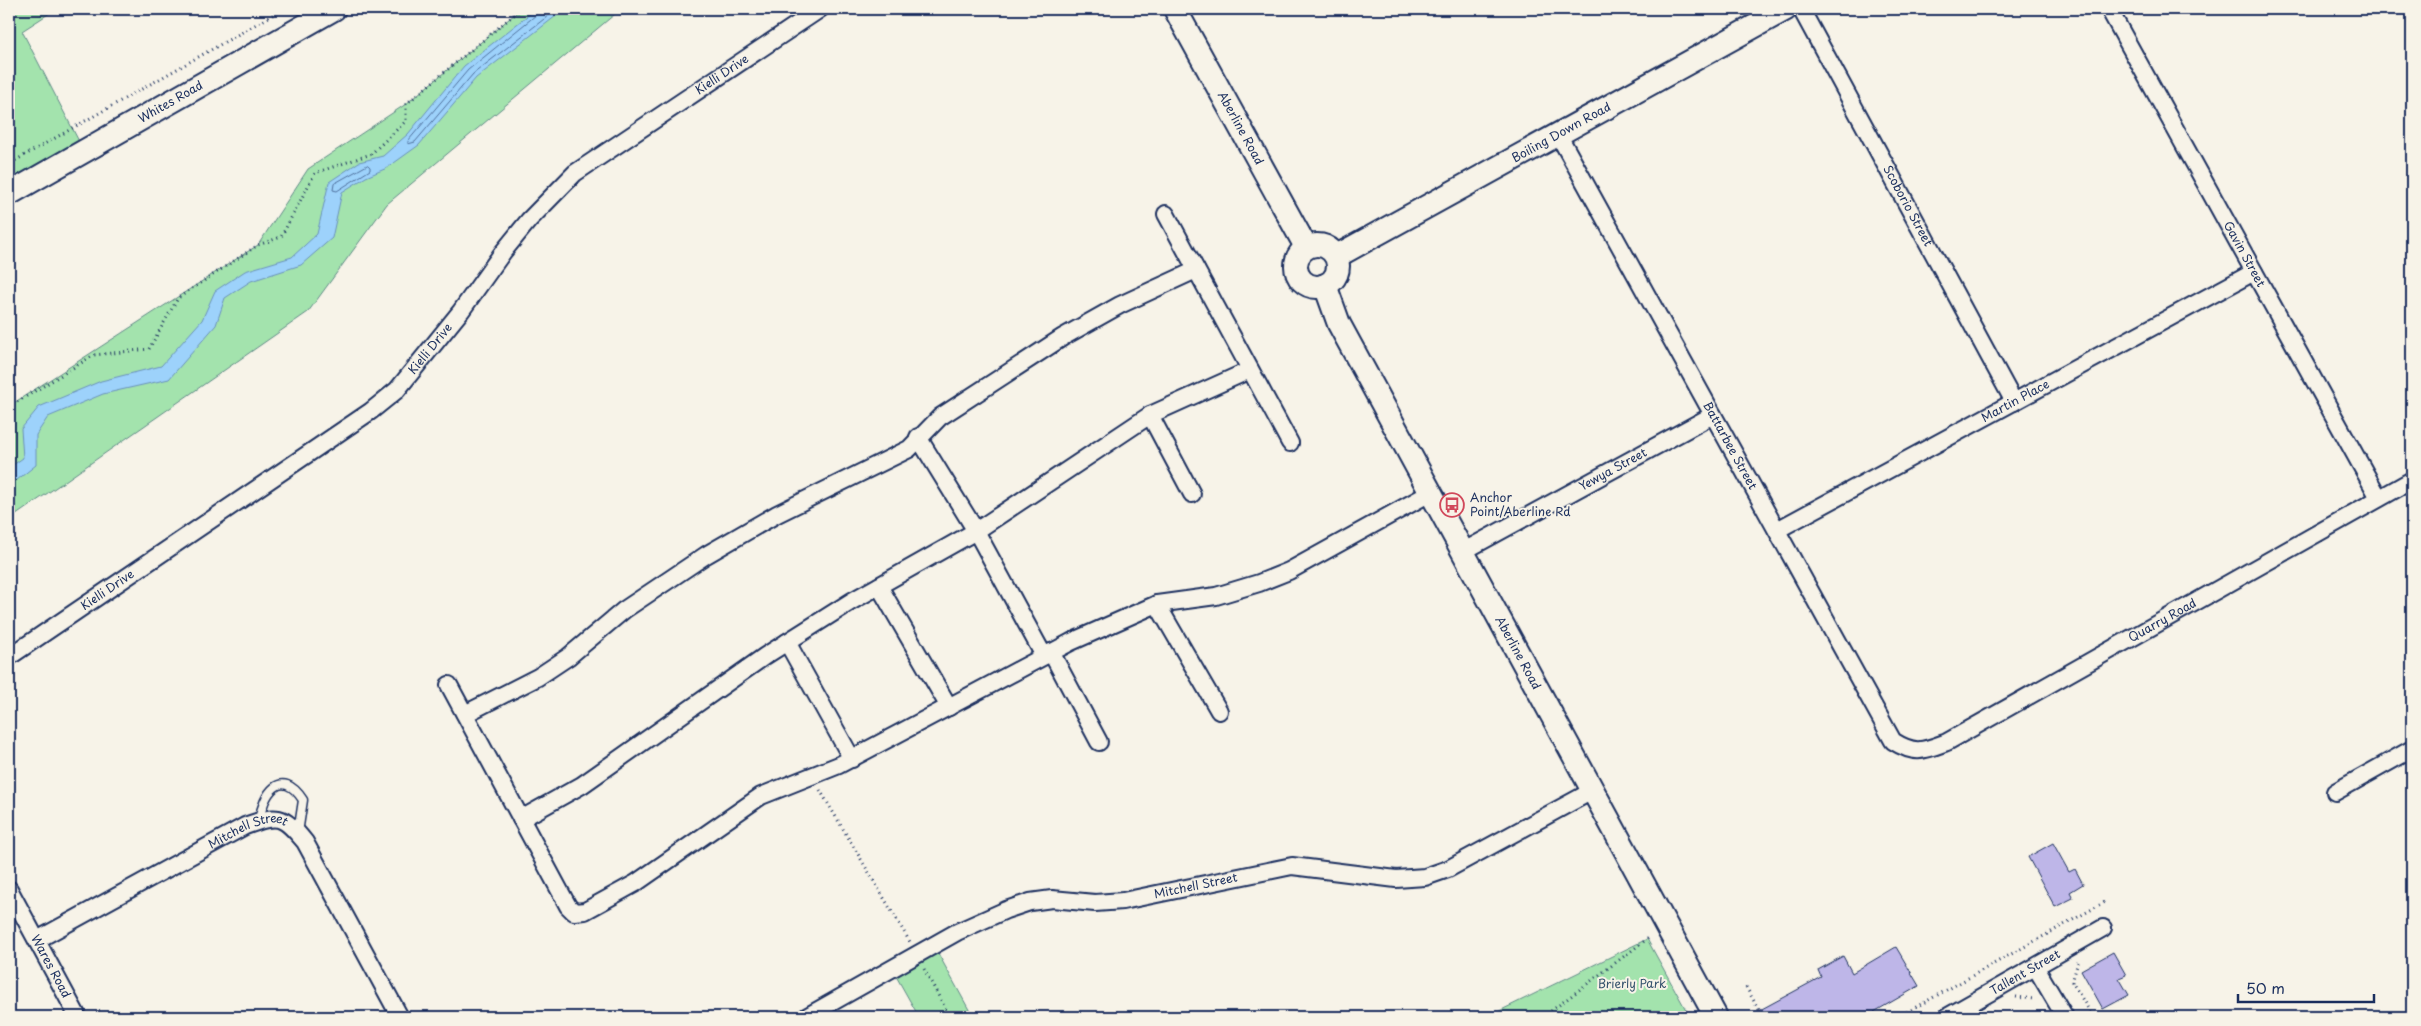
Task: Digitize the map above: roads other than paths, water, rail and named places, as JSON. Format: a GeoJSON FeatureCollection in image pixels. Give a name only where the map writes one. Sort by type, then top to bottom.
{"type":"FeatureCollection","features":[{"type":"Feature","properties":{"kind":"street","name":"Whites Road"},"geometry":{"type":"LineString","coordinates":[[9,194],[334,9]]}},
{"type":"Feature","properties":{"kind":"street","name":"Kielli Drive"},"geometry":{"type":"LineString","coordinates":[[9,656],[371,411],[397,390],[462,311],[503,252],[529,220],[574,173],[820,9]]}},
{"type":"Feature","properties":{"kind":"street","name":"Aberline Road"},"geometry":{"type":"LineString","coordinates":[[1174,9],[1306,247]]}},
{"type":"Feature","properties":{"kind":"street","name":"Boiling Down Road"},"geometry":{"type":"LineString","coordinates":[[1337,256],[1786,9]]}},
{"type":"Feature","properties":{"kind":"street","name":"Scoborio Street"},"geometry":{"type":"LineString","coordinates":[[1801,9],[2014,402]]}},
{"type":"Feature","properties":{"kind":"street","name":"Gavin Street"},"geometry":{"type":"LineString","coordinates":[[2109,9],[2380,498]]}},
{"type":"Feature","properties":{"kind":"street","name":"Battarbee Street"},"geometry":{"type":"LineString","coordinates":[[1558,134],[1892,741],[1909,751]]}},
{"type":"Feature","properties":{"kind":"street"},"geometry":{"type":"LineString","coordinates":[[1166,214],[1290,443]]}},
{"type":"Feature","properties":{"kind":"street"},"geometry":{"type":"LineString","coordinates":[[1320,244],[1327,246],[1337,256],[1338,270],[1336,277],[1326,286],[1311,286],[1300,278],[1296,265],[1301,251],[1306,247],[1320,244]]}},
{"type":"Feature","properties":{"kind":"street"},"geometry":{"type":"LineString","coordinates":[[465,714],[545,672],[568,657],[624,610],[706,555],[777,514],[909,449],[918,437],[940,417],[1063,337],[1120,305],[1196,270]]}},
{"type":"Feature","properties":{"kind":"street","name":"Martin Place"},"geometry":{"type":"LineString","coordinates":[[1776,530],[2254,272]]}},
{"type":"Feature","properties":{"kind":"street","name":"Aberline Road"},"geometry":{"type":"LineString","coordinates":[[1326,286],[1339,324],[1716,1017]]}},
{"type":"Feature","properties":{"kind":"street"},"geometry":{"type":"LineString","coordinates":[[521,819],[582,785],[787,642],[976,530],[1150,415],[1250,370]]}},
{"type":"Feature","properties":{"kind":"street"},"geometry":{"type":"LineString","coordinates":[[1150,415],[1192,494]]}},
{"type":"Feature","properties":{"kind":"street","name":"Yewya Street"},"geometry":{"type":"LineString","coordinates":[[1462,552],[1712,415]]}},
{"type":"Feature","properties":{"kind":"street"},"geometry":{"type":"LineString","coordinates":[[918,437],[976,530],[1099,742]]}},
{"type":"Feature","properties":{"kind":"street","name":"Quarry Road"},"geometry":{"type":"LineString","coordinates":[[1909,751],[1925,750],[1947,742],[2412,480]]}},
{"type":"Feature","properties":{"kind":"street"},"geometry":{"type":"LineString","coordinates":[[449,685],[568,906],[574,912],[585,911],[636,883],[761,796],[812,777],[852,759],[1047,654],[1157,604],[1216,596],[1259,583],[1289,570],[1430,494]]}},
{"type":"Feature","properties":{"kind":"street"},"geometry":{"type":"LineString","coordinates":[[879,586],[949,707]]}},
{"type":"Feature","properties":{"kind":"street"},"geometry":{"type":"LineString","coordinates":[[1157,604],[1219,711]]}},
{"type":"Feature","properties":{"kind":"street"},"geometry":{"type":"LineString","coordinates":[[787,642],[852,759]]}},
{"type":"Feature","properties":{"kind":"street"},"geometry":{"type":"LineString","coordinates":[[2335,792],[2412,748]]}},
{"type":"Feature","properties":{"kind":"street","name":"Mitchell Street"},"geometry":{"type":"LineString","coordinates":[[806,1017],[957,932],[1006,910],[1030,902],[1052,899],[1095,903],[1123,901],[1292,866],[1396,879],[1425,877],[1448,869],[1592,791]]}},
{"type":"Feature","properties":{"kind":"street","name":"Mitchell Street"},"geometry":{"type":"LineString","coordinates":[[37,940],[245,826],[267,817],[278,818],[298,833],[312,855],[400,1017]]}},
{"type":"Feature","properties":{"kind":"street","name":"Wares Road"},"geometry":{"type":"LineString","coordinates":[[9,889],[78,1017]]}},
{"type":"Feature","properties":{"kind":"street","name":"Tallent Street"},"geometry":{"type":"LineString","coordinates":[[1947,1017],[2036,968],[2103,928]]}},
{"type":"Feature","properties":{"kind":"street"},"geometry":{"type":"LineString","coordinates":[[2036,968],[2064,1017]]}},
{"type":"Feature","properties":{"kind":"lane"},"geometry":{"type":"LineString","coordinates":[[259,821],[262,803],[273,787],[283,784],[292,787],[303,800],[298,833]]}},
{"type":"Feature","properties":{"kind":"water"},"geometry":{"type":"Polygon","coordinates":[[[536,9],[565,9],[476,78],[419,145],[387,168],[366,177],[342,192],[332,238],[301,265],[251,281],[225,298],[216,325],[169,379],[103,394],[48,417],[36,435],[36,465],[17,480],[9,479],[9,464],[13,465],[23,458],[21,429],[39,407],[101,381],[161,366],[202,320],[215,291],[245,271],[292,257],[317,234],[329,182],[359,162],[383,156],[408,134],[464,66],[536,9]]]}},
{"type":"Feature","properties":{"kind":"place","name":"Anchor Point/Aberline Rd"},"geometry":{"type":"Point","coordinates":[1452,505]}},
{"type":"Feature","properties":{"kind":"park label","name":"Brierly Park"},"geometry":{"type":"Point","coordinates":[1632,984]}}]}
